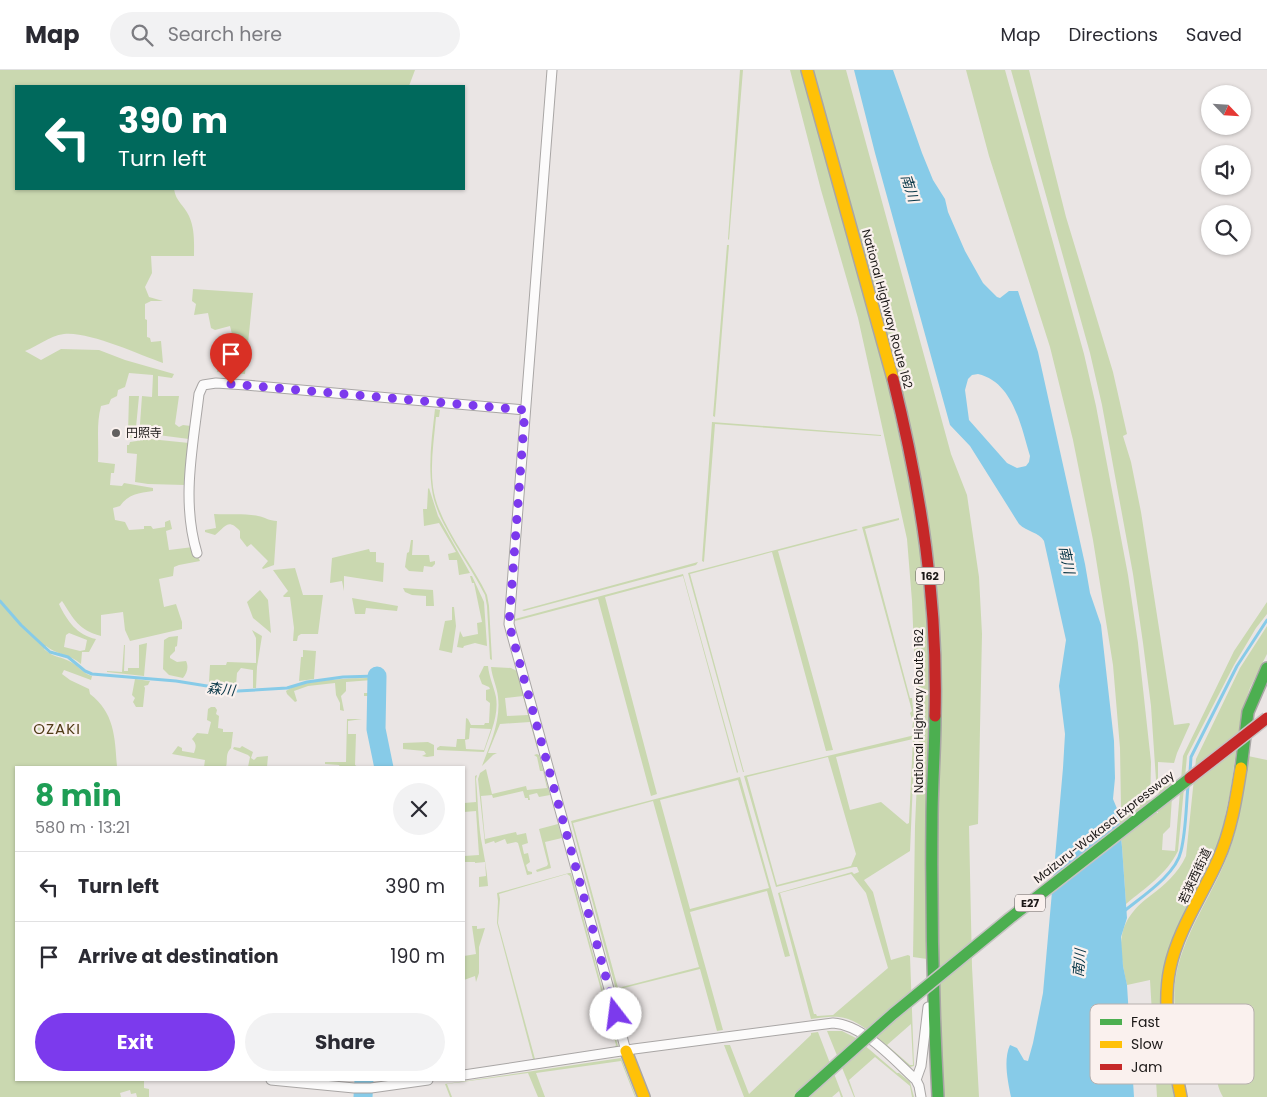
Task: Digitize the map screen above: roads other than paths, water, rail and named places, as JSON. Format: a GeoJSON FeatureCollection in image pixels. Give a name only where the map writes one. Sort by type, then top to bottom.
{"type":"FeatureCollection","features":[{"type":"Feature","properties":{"kind":"main road","name":"National Highway Route 162"},"geometry":{"type":"LineString","coordinates":[[807,70],[890,370],[911,456],[922,515],[930,583],[936,679],[932,826],[933,995],[938,1097]]}},
{"type":"Feature","properties":{"kind":"main road","name":"若狭西街道"},"geometry":{"type":"LineString","coordinates":[[1167,1004],[1168,980],[1171,965],[1181,937],[1226,841],[1234,809],[1249,712],[1267,668]]}},
{"type":"Feature","properties":{"kind":"main road","name":"Maizuru-Wakasa Expressway"},"geometry":{"type":"LineString","coordinates":[[800,1097],[885,1020],[1010,918],[1267,718]]}},
{"type":"Feature","properties":{"kind":"main road"},"geometry":{"type":"LineString","coordinates":[[626,1051],[644,1097]]}},
{"type":"Feature","properties":{"kind":"main road","name":"若狭西街道"},"geometry":{"type":"LineString","coordinates":[[1179,1084],[1181,1097]]}},
{"type":"Feature","properties":{"kind":"street"},"geometry":{"type":"LineString","coordinates":[[552,70],[509,624],[626,1051]]}},
{"type":"Feature","properties":{"kind":"street"},"geometry":{"type":"LineString","coordinates":[[196,553],[189,504],[189,486],[200,394],[203,385],[216,383],[246,385],[525,410]]}},
{"type":"Feature","properties":{"kind":"street"},"geometry":{"type":"LineString","coordinates":[[916,1080],[921,1066],[928,1004],[933,995]]}},
{"type":"Feature","properties":{"kind":"street"},"geometry":{"type":"LineString","coordinates":[[465,1075],[822,1023],[840,1023],[857,1030],[869,1038],[916,1080],[921,1097]]}},
{"type":"Feature","properties":{"kind":"street"},"geometry":{"type":"LineString","coordinates":[[289,1081],[361,1085],[415,1081]]}},
{"type":"Feature","properties":{"kind":"water","name":"南川"},"geometry":{"type":"Polygon","coordinates":[[[854,70],[893,70],[922,153],[933,180],[945,199],[948,212],[965,251],[983,283],[997,297],[1000,298],[1009,291],[1018,291],[1038,352],[1090,593],[1101,625],[1114,741],[1115,778],[1113,799],[1118,811],[1122,847],[1127,918],[1121,937],[1128,1004],[1090,1004],[1090,1084],[1133,1084],[1134,1097],[1011,1097],[1007,1071],[1008,1051],[1010,1045],[1017,1048],[1024,1060],[1028,1061],[1043,993],[1063,768],[1065,734],[1059,686],[1066,640],[1044,541],[1019,524],[970,446],[950,425],[854,70]],[[978,374],[972,375],[968,379],[965,390],[969,420],[1007,463],[1017,468],[1026,466],[1030,456],[1019,419],[1014,407],[1000,386],[978,374]]]}},
{"type":"Feature","properties":{"kind":"waterway","name":"森川"},"geometry":{"type":"LineString","coordinates":[[0,601],[21,625],[50,652],[68,657],[85,671],[92,674],[176,681],[238,691],[287,688],[307,682],[343,677],[377,676]]}},
{"type":"Feature","properties":{"kind":"waterway"},"geometry":{"type":"LineString","coordinates":[[1190,772],[1191,757],[1237,666],[1267,620]]}},
{"type":"Feature","properties":{"kind":"waterway","name":"森川"},"geometry":{"type":"LineString","coordinates":[[377,676],[376,729],[384,766]]}},
{"type":"Feature","properties":{"kind":"waterway"},"geometry":{"type":"LineString","coordinates":[[1123,912],[1157,885],[1178,860],[1184,835],[1188,786]]}},
{"type":"Feature","properties":{"kind":"waterway","name":"森川"},"geometry":{"type":"LineString","coordinates":[[363,1097],[364,1081]]}},
{"type":"Feature","properties":{"kind":"place","name":"円照寺"},"geometry":{"type":"Point","coordinates":[116,433]}},
{"type":"Feature","properties":{"kind":"district","name":"OZAKI"},"geometry":{"type":"Point","coordinates":[57,729]}}]}
